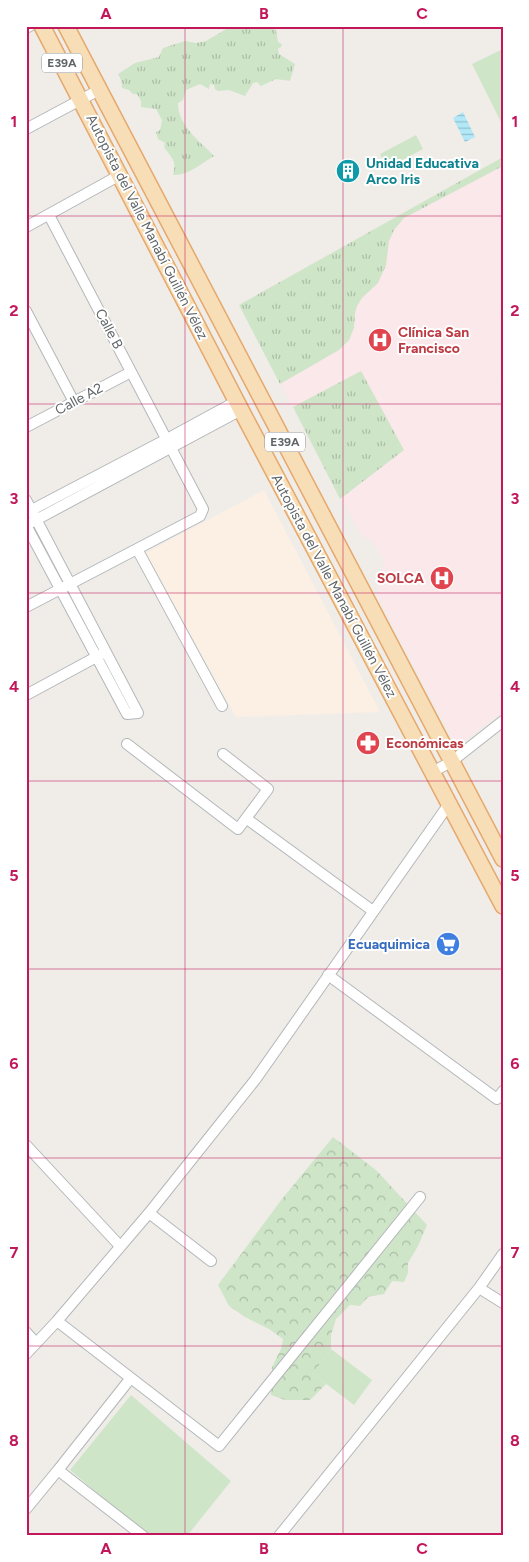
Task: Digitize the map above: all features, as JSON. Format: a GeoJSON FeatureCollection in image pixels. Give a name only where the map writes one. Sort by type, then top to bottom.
{"type":"FeatureCollection","features":[{"type":"Feature","properties":{"kind":"main road","name":"Autopista del Valle Manabí Guillén Vélez"},"geometry":{"type":"LineString","coordinates":[[42,26],[239,406],[503,906]]}},
{"type":"Feature","properties":{"kind":"main road","name":"Autopista del Valle Manabí Guillén Vélez"},"geometry":{"type":"LineString","coordinates":[[66,26],[451,762],[502,854]]}},
{"type":"Feature","properties":{"kind":"main road"},"geometry":{"type":"LineString","coordinates":[[307,533],[325,518]]}},
{"type":"Feature","properties":{"kind":"street"},"geometry":{"type":"LineString","coordinates":[[26,28],[30,26]]}},
{"type":"Feature","properties":{"kind":"street"},"geometry":{"type":"LineString","coordinates":[[26,129],[99,90]]}},
{"type":"Feature","properties":{"kind":"street"},"geometry":{"type":"LineString","coordinates":[[26,227],[120,174]]}},
{"type":"Feature","properties":{"kind":"street","name":"Calle B"},"geometry":{"type":"LineString","coordinates":[[51,219],[203,509],[203,513],[200,516],[137,549]]}},
{"type":"Feature","properties":{"kind":"street"},"geometry":{"type":"LineString","coordinates":[[26,311],[74,402]]}},
{"type":"Feature","properties":{"kind":"street","name":"Calle A2"},"geometry":{"type":"LineString","coordinates":[[26,427],[131,372]]}},
{"type":"Feature","properties":{"kind":"street"},"geometry":{"type":"LineString","coordinates":[[26,500],[29,511],[36,520],[70,584],[101,655],[127,714],[138,713],[101,655],[60,590],[26,525],[36,520],[239,406]]}},
{"type":"Feature","properties":{"kind":"street"},"geometry":{"type":"LineString","coordinates":[[29,511],[170,444]]}},
{"type":"Feature","properties":{"kind":"street"},"geometry":{"type":"LineString","coordinates":[[26,607],[137,549],[222,706]]}},
{"type":"Feature","properties":{"kind":"street"},"geometry":{"type":"LineString","coordinates":[[26,695],[101,655]]}},
{"type":"Feature","properties":{"kind":"street"},"geometry":{"type":"LineString","coordinates":[[432,772],[451,762],[503,721]]}},
{"type":"Feature","properties":{"kind":"street"},"geometry":{"type":"LineString","coordinates":[[128,744],[238,830],[268,788],[222,754]]}},
{"type":"Feature","properties":{"kind":"street"},"geometry":{"type":"LineString","coordinates":[[26,1354],[57,1321],[149,1213],[255,1080],[449,804]]}},
{"type":"Feature","properties":{"kind":"street"},"geometry":{"type":"LineString","coordinates":[[247,819],[373,911]]}},
{"type":"Feature","properties":{"kind":"street"},"geometry":{"type":"LineString","coordinates":[[328,975],[497,1099],[503,1091]]}},
{"type":"Feature","properties":{"kind":"street"},"geometry":{"type":"LineString","coordinates":[[26,1146],[120,1246]]}},
{"type":"Feature","properties":{"kind":"street"},"geometry":{"type":"LineString","coordinates":[[57,1321],[219,1446],[420,1197]]}},
{"type":"Feature","properties":{"kind":"street"},"geometry":{"type":"LineString","coordinates":[[149,1213],[211,1261]]}},
{"type":"Feature","properties":{"kind":"street"},"geometry":{"type":"LineString","coordinates":[[279,1536],[479,1288],[503,1254]]}},
{"type":"Feature","properties":{"kind":"street"},"geometry":{"type":"LineString","coordinates":[[479,1288],[503,1303]]}},
{"type":"Feature","properties":{"kind":"street"},"geometry":{"type":"LineString","coordinates":[[26,1332],[36,1343]]}},
{"type":"Feature","properties":{"kind":"street"},"geometry":{"type":"LineString","coordinates":[[26,1509],[130,1379]]}},
{"type":"Feature","properties":{"kind":"street"},"geometry":{"type":"LineString","coordinates":[[58,1470],[143,1536]]}},
{"type":"Feature","properties":{"kind":"shaded area"},"geometry":{"type":"Polygon","coordinates":[[[503,157],[503,374],[432,428],[503,375],[503,711],[457,747],[377,596],[384,561],[373,542],[360,534],[239,305],[503,157]]]}},
{"type":"Feature","properties":{"kind":"shaded area"},"geometry":{"type":"Polygon","coordinates":[[[264,490],[380,712],[236,717],[146,553],[264,490]]]}},
{"type":"Feature","properties":{"kind":"green space"},"geometry":{"type":"Polygon","coordinates":[[[238,26],[269,26],[276,30],[278,42],[282,44],[278,49],[279,54],[295,64],[290,81],[276,79],[261,86],[257,82],[253,83],[245,96],[229,90],[218,91],[214,85],[210,84],[209,89],[200,84],[186,90],[183,100],[178,103],[182,119],[191,132],[214,156],[189,171],[173,175],[173,160],[164,147],[165,143],[158,139],[156,132],[160,130],[162,120],[156,109],[141,107],[141,101],[137,94],[122,88],[118,74],[135,63],[159,57],[163,48],[185,41],[196,43],[206,41],[228,28],[238,26]]]}},
{"type":"Feature","properties":{"kind":"green space"},"geometry":{"type":"Polygon","coordinates":[[[503,49],[503,126],[472,64],[503,49]]]}},
{"type":"Feature","properties":{"kind":"green space"},"geometry":{"type":"Polygon","coordinates":[[[416,135],[423,149],[387,168],[380,154],[416,135]]]}},
{"type":"Feature","properties":{"kind":"green space"},"geometry":{"type":"Polygon","coordinates":[[[503,157],[503,166],[404,218],[394,230],[389,241],[386,265],[378,283],[362,298],[357,306],[354,328],[349,340],[339,350],[280,384],[239,305],[503,157]]]}},
{"type":"Feature","properties":{"kind":"green space"},"geometry":{"type":"Polygon","coordinates":[[[361,371],[404,450],[340,499],[293,407],[361,371]]]}},
{"type":"Feature","properties":{"kind":"green space"},"geometry":{"type":"Polygon","coordinates":[[[333,1137],[376,1170],[427,1225],[408,1263],[408,1273],[404,1282],[392,1281],[384,1294],[368,1297],[360,1306],[350,1305],[336,1319],[331,1335],[331,1349],[313,1374],[326,1384],[310,1400],[285,1400],[271,1395],[272,1367],[281,1349],[283,1339],[229,1306],[218,1285],[282,1199],[333,1137]]]}},
{"type":"Feature","properties":{"kind":"green space"},"geometry":{"type":"Polygon","coordinates":[[[331,1349],[372,1380],[354,1405],[313,1374],[331,1349]]]}},
{"type":"Feature","properties":{"kind":"green space"},"geometry":{"type":"Polygon","coordinates":[[[131,1395],[231,1481],[187,1536],[148,1536],[70,1470],[131,1395]]]}},
{"type":"Feature","properties":{"kind":"water"},"geometry":{"type":"Polygon","coordinates":[[[463,112],[475,137],[465,142],[453,118],[463,112]]]}},
{"type":"Feature","properties":{"kind":"place","name":"Unidad Educativa Arco Iris"},"geometry":{"type":"Point","coordinates":[348,171]}},
{"type":"Feature","properties":{"kind":"place","name":"Clínica San Francisco"},"geometry":{"type":"Point","coordinates":[380,340]}},
{"type":"Feature","properties":{"kind":"place","name":"SOLCA"},"geometry":{"type":"Point","coordinates":[442,578]}},
{"type":"Feature","properties":{"kind":"place","name":"Económicas"},"geometry":{"type":"Point","coordinates":[368,743]}},
{"type":"Feature","properties":{"kind":"place","name":"Ecuaquimica"},"geometry":{"type":"Point","coordinates":[448,944]}}]}
